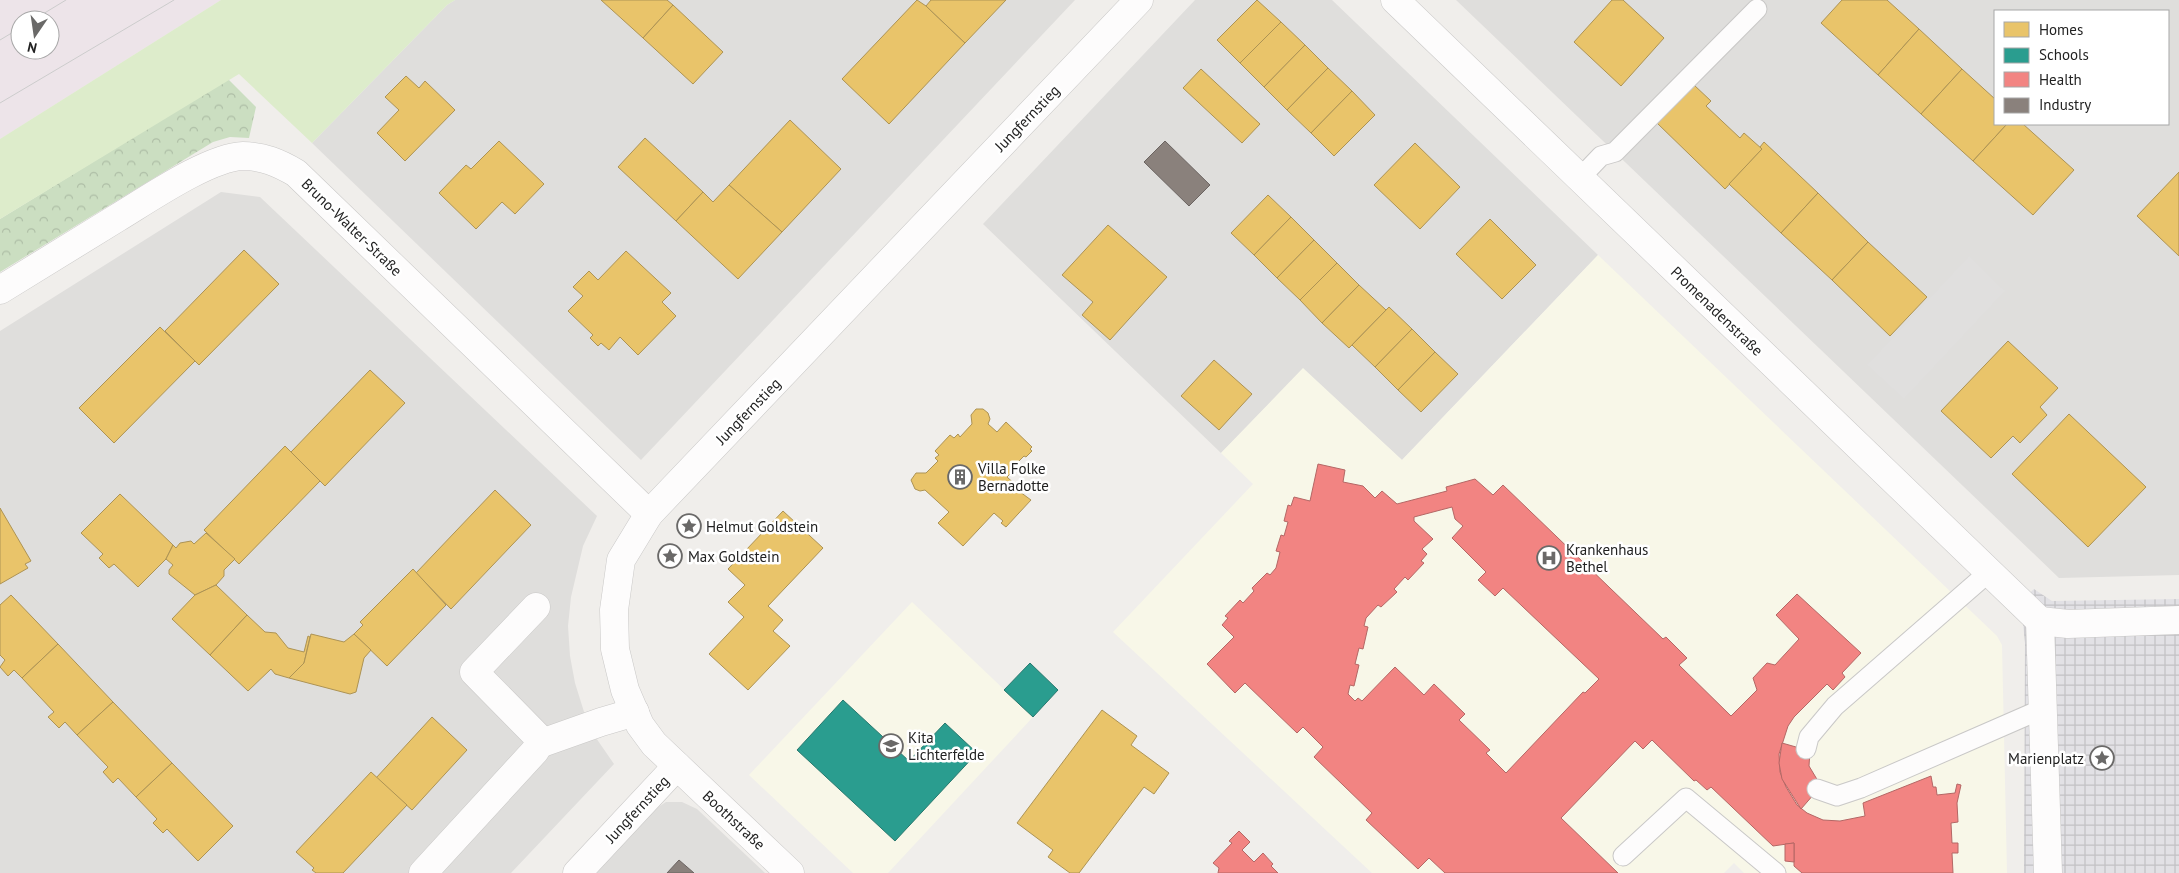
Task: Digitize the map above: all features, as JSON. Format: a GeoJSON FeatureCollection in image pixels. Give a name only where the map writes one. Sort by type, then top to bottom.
{"type":"FeatureCollection","features":[{"type":"Feature","properties":{"kind":"street","name":"Jungfernstieg"},"geometry":{"type":"LineString","coordinates":[[577,873],[677,766],[654,744],[640,725],[625,690],[615,649],[614,610],[621,560],[649,514],[1139,0]]}},
{"type":"Feature","properties":{"kind":"street","name":"Promenadenstraße"},"geometry":{"type":"LineString","coordinates":[[1395,0],[2040,621]]}},
{"type":"Feature","properties":{"kind":"street","name":"Bruno-Walter-Straße"},"geometry":{"type":"LineString","coordinates":[[0,290],[165,189],[218,161],[241,156],[265,158],[296,173],[649,514]]}},
{"type":"Feature","properties":{"kind":"street"},"geometry":{"type":"LineString","coordinates":[[423,873],[535,751],[539,744],[538,737],[474,672],[536,607]]}},
{"type":"Feature","properties":{"kind":"street"},"geometry":{"type":"LineString","coordinates":[[2048,873],[2040,621],[2068,624],[2179,620]]}},
{"type":"Feature","properties":{"kind":"street"},"geometry":{"type":"LineString","coordinates":[[539,744],[600,722],[635,712]]}},
{"type":"Feature","properties":{"kind":"street","name":"Boothstraße"},"geometry":{"type":"LineString","coordinates":[[677,766],[790,873]]}},
{"type":"Feature","properties":{"kind":"lane"},"geometry":{"type":"LineString","coordinates":[[1580,178],[1600,156],[1615,152],[1757,8]]}},
{"type":"Feature","properties":{"kind":"lane"},"geometry":{"type":"LineString","coordinates":[[1806,749],[1809,737],[1834,706],[1989,572]]}},
{"type":"Feature","properties":{"kind":"lane"},"geometry":{"type":"LineString","coordinates":[[1817,789],[1837,796],[1861,788],[2042,709]]}},
{"type":"Feature","properties":{"kind":"lane"},"geometry":{"type":"LineString","coordinates":[[1623,856],[1686,798],[1776,873]]}},
{"type":"Feature","properties":{"kind":"shaded area"},"geometry":{"type":"Polygon","coordinates":[[[0,0],[221,0],[0,139],[0,0]]]}},
{"type":"Feature","properties":{"kind":"shaded area"},"geometry":{"type":"Polygon","coordinates":[[[455,0],[1075,0],[641,460],[312,143],[447,5],[455,0]]]}},
{"type":"Feature","properties":{"kind":"shaded area"},"geometry":{"type":"Polygon","coordinates":[[[1195,0],[1332,0],[1598,255],[1402,460],[1303,369],[1221,453],[983,224],[1195,0]]]}},
{"type":"Feature","properties":{"kind":"shaded area"},"geometry":{"type":"Polygon","coordinates":[[[1456,0],[2179,0],[2179,575],[2059,578],[1456,0]]]}},
{"type":"Feature","properties":{"kind":"shaded area"},"geometry":{"type":"Polygon","coordinates":[[[221,192],[260,197],[597,516],[583,546],[571,597],[568,626],[570,656],[575,683],[585,715],[594,735],[614,764],[511,873],[0,873],[0,331],[221,192]]]}},
{"type":"Feature","properties":{"kind":"shaded area","name":"Krankenhaus Bethel"},"geometry":{"type":"Polygon","coordinates":[[[1598,255],[1997,636],[2002,645],[2007,873],[1744,873],[1734,863],[1724,873],[1372,873],[1113,632],[1253,484],[1221,453],[1303,368],[1402,460],[1598,255]]]}},
{"type":"Feature","properties":{"kind":"shaded area"},"geometry":{"type":"Polygon","coordinates":[[[1969,256],[2005,291],[1904,399],[1867,365],[1969,256]]]}},
{"type":"Feature","properties":{"kind":"shaded area","name":"Marienplatz"},"geometry":{"type":"Polygon","coordinates":[[[2034,589],[2052,601],[2179,599],[2179,873],[2024,873],[2025,643],[2023,624],[2010,611],[2034,589]]]}},
{"type":"Feature","properties":{"kind":"shaded area","name":"Kita Lichterfelde"},"geometry":{"type":"Polygon","coordinates":[[[912,602],[1033,717],[888,873],[853,873],[749,775],[912,602]]]}},
{"type":"Feature","properties":{"kind":"shaded area"},"geometry":{"type":"Polygon","coordinates":[[[666,802],[682,802],[697,809],[765,873],[594,873],[652,811],[666,802]]]}},
{"type":"Feature","properties":{"kind":"green space"},"geometry":{"type":"Polygon","coordinates":[[[221,0],[455,0],[447,5],[312,143],[239,74],[0,219],[0,139],[221,0]]]}},
{"type":"Feature","properties":{"kind":"green space"},"geometry":{"type":"Polygon","coordinates":[[[228,79],[256,107],[249,138],[230,137],[213,142],[0,272],[0,219],[228,79]]]}},
{"type":"Feature","properties":{"kind":"building: Homes"},"geometry":{"type":"Polygon","coordinates":[[[601,0],[667,0],[673,5],[643,38],[601,0]]]}},
{"type":"Feature","properties":{"kind":"building: Homes"},"geometry":{"type":"Polygon","coordinates":[[[917,0],[926,6],[965,43],[889,124],[842,79],[917,0]]]}},
{"type":"Feature","properties":{"kind":"building: Homes"},"geometry":{"type":"Polygon","coordinates":[[[931,0],[1006,0],[965,43],[926,6],[931,0]]]}},
{"type":"Feature","properties":{"kind":"building: Homes"},"geometry":{"type":"Polygon","coordinates":[[[1257,0],[1281,22],[1240,63],[1217,40],[1257,0]]]}},
{"type":"Feature","properties":{"kind":"building: Homes"},"geometry":{"type":"Polygon","coordinates":[[[1612,0],[1623,0],[1664,38],[1621,86],[1574,42],[1612,0]]]}},
{"type":"Feature","properties":{"kind":"building: Homes"},"geometry":{"type":"Polygon","coordinates":[[[1842,0],[1887,0],[1919,29],[1878,75],[1821,23],[1842,0]]]}},
{"type":"Feature","properties":{"kind":"building: Homes"},"geometry":{"type":"Polygon","coordinates":[[[673,5],[723,52],[693,84],[643,38],[673,5]]]}},
{"type":"Feature","properties":{"kind":"building: Homes"},"geometry":{"type":"Polygon","coordinates":[[[1281,22],[1305,45],[1264,87],[1240,63],[1281,22]]]}},
{"type":"Feature","properties":{"kind":"building: Homes"},"geometry":{"type":"Polygon","coordinates":[[[1919,29],[1962,69],[1921,114],[1878,75],[1919,29]]]}},
{"type":"Feature","properties":{"kind":"building: Homes"},"geometry":{"type":"Polygon","coordinates":[[[1305,45],[1328,68],[1287,110],[1264,87],[1305,45]]]}},
{"type":"Feature","properties":{"kind":"building: Homes"},"geometry":{"type":"Polygon","coordinates":[[[1328,68],[1352,91],[1311,133],[1287,110],[1328,68]]]}},
{"type":"Feature","properties":{"kind":"building: Homes"},"geometry":{"type":"Polygon","coordinates":[[[1201,69],[1260,124],[1242,143],[1183,88],[1201,69]]]}},
{"type":"Feature","properties":{"kind":"building: Homes"},"geometry":{"type":"Polygon","coordinates":[[[1962,69],[1994,98],[1994,125],[2006,125],[1973,161],[1921,114],[1962,69]]]}},
{"type":"Feature","properties":{"kind":"building: Homes"},"geometry":{"type":"Polygon","coordinates":[[[406,76],[419,88],[425,81],[455,110],[405,161],[377,133],[399,110],[385,97],[406,76]]]}},
{"type":"Feature","properties":{"kind":"building: Homes"},"geometry":{"type":"Polygon","coordinates":[[[1694,85],[1711,101],[1706,106],[1740,138],[1744,133],[1762,149],[1725,189],[1657,123],[1694,85]]]}},
{"type":"Feature","properties":{"kind":"building: Homes"},"geometry":{"type":"Polygon","coordinates":[[[1352,91],[1375,115],[1334,156],[1311,133],[1352,91]]]}},
{"type":"Feature","properties":{"kind":"building: Homes"},"geometry":{"type":"Polygon","coordinates":[[[790,120],[841,169],[782,232],[729,185],[790,120]]]}},
{"type":"Feature","properties":{"kind":"building: Homes"},"geometry":{"type":"Polygon","coordinates":[[[2006,125],[2024,125],[2074,170],[2033,215],[1973,161],[2006,125]]]}},
{"type":"Feature","properties":{"kind":"building: Homes"},"geometry":{"type":"Polygon","coordinates":[[[645,138],[703,192],[676,221],[618,167],[645,138]]]}},
{"type":"Feature","properties":{"kind":"building: Homes"},"geometry":{"type":"Polygon","coordinates":[[[499,141],[544,184],[515,214],[502,202],[476,229],[439,193],[466,165],[471,169],[499,141]]]}},
{"type":"Feature","properties":{"kind":"building: Homes"},"geometry":{"type":"Polygon","coordinates":[[[1764,142],[1818,193],[1781,233],[1729,184],[1762,149],[1760,147],[1764,142]]]}},
{"type":"Feature","properties":{"kind":"building: Homes"},"geometry":{"type":"Polygon","coordinates":[[[1415,143],[1460,187],[1420,229],[1374,185],[1415,143]]]}},
{"type":"Feature","properties":{"kind":"building: Homes"},"geometry":{"type":"Polygon","coordinates":[[[2179,172],[2179,256],[2137,216],[2179,172]]]}},
{"type":"Feature","properties":{"kind":"building: Homes"},"geometry":{"type":"Polygon","coordinates":[[[729,185],[782,232],[738,279],[676,221],[703,192],[713,202],[729,185]]]}},
{"type":"Feature","properties":{"kind":"building: Homes"},"geometry":{"type":"Polygon","coordinates":[[[1818,193],[1868,242],[1832,280],[1781,233],[1818,193]]]}},
{"type":"Feature","properties":{"kind":"building: Homes"},"geometry":{"type":"Polygon","coordinates":[[[1268,195],[1291,217],[1254,255],[1231,233],[1268,195]]]}},
{"type":"Feature","properties":{"kind":"building: Homes"},"geometry":{"type":"Polygon","coordinates":[[[1291,217],[1314,240],[1277,278],[1254,255],[1291,217]]]}},
{"type":"Feature","properties":{"kind":"building: Homes"},"geometry":{"type":"Polygon","coordinates":[[[1490,219],[1536,265],[1502,299],[1456,254],[1490,219]]]}},
{"type":"Feature","properties":{"kind":"building: Homes"},"geometry":{"type":"Polygon","coordinates":[[[1108,225],[1167,277],[1110,340],[1082,315],[1093,302],[1062,275],[1108,225]]]}},
{"type":"Feature","properties":{"kind":"building: Homes"},"geometry":{"type":"Polygon","coordinates":[[[1314,240],[1337,263],[1300,300],[1277,278],[1314,240]]]}},
{"type":"Feature","properties":{"kind":"building: Homes"},"geometry":{"type":"Polygon","coordinates":[[[1868,242],[1927,297],[1890,336],[1832,280],[1868,242]]]}},
{"type":"Feature","properties":{"kind":"building: Homes"},"geometry":{"type":"Polygon","coordinates":[[[244,250],[279,284],[199,365],[165,331],[244,250]]]}},
{"type":"Feature","properties":{"kind":"building: Homes"},"geometry":{"type":"Polygon","coordinates":[[[626,251],[671,293],[662,302],[676,316],[638,355],[620,337],[609,350],[601,343],[598,346],[590,338],[593,335],[568,311],[583,296],[573,287],[589,271],[598,280],[626,251]]]}},
{"type":"Feature","properties":{"kind":"building: Homes"},"geometry":{"type":"Polygon","coordinates":[[[1337,263],[1359,285],[1322,323],[1300,300],[1337,263]]]}},
{"type":"Feature","properties":{"kind":"building: Homes"},"geometry":{"type":"Polygon","coordinates":[[[1359,285],[1386,310],[1349,348],[1322,323],[1359,285]]]}},
{"type":"Feature","properties":{"kind":"building: Homes"},"geometry":{"type":"Polygon","coordinates":[[[1389,307],[1412,329],[1375,367],[1352,345],[1389,307]]]}},
{"type":"Feature","properties":{"kind":"building: Homes"},"geometry":{"type":"Polygon","coordinates":[[[160,327],[195,361],[114,443],[79,408],[160,327]]]}},
{"type":"Feature","properties":{"kind":"building: Homes"},"geometry":{"type":"Polygon","coordinates":[[[1412,329],[1435,352],[1398,390],[1375,367],[1412,329]]]}},
{"type":"Feature","properties":{"kind":"building: Homes"},"geometry":{"type":"Polygon","coordinates":[[[2008,341],[2058,388],[2040,407],[2047,415],[2020,443],[2013,436],[1991,458],[1941,411],[2008,341]]]}},
{"type":"Feature","properties":{"kind":"building: Homes"},"geometry":{"type":"Polygon","coordinates":[[[1435,352],[1458,374],[1421,412],[1398,390],[1435,352]]]}},
{"type":"Feature","properties":{"kind":"building: Homes"},"geometry":{"type":"Polygon","coordinates":[[[1214,360],[1252,394],[1219,430],[1181,396],[1214,360]]]}},
{"type":"Feature","properties":{"kind":"building: Homes"},"geometry":{"type":"Polygon","coordinates":[[[370,370],[405,403],[325,486],[291,452],[370,370]]]}},
{"type":"Feature","properties":{"kind":"building: Homes","name":"Villa Folke Bernadotte"},"geometry":{"type":"Polygon","coordinates":[[[976,409],[983,409],[988,413],[990,419],[988,424],[997,432],[1006,422],[1032,447],[1030,449],[1032,451],[1010,470],[1012,472],[1007,477],[1018,487],[1016,489],[1031,500],[1006,527],[1001,523],[1003,521],[994,513],[963,546],[938,523],[949,512],[925,490],[915,489],[911,480],[916,473],[926,473],[938,461],[935,458],[939,455],[935,451],[950,435],[954,438],[958,434],[960,437],[972,424],[971,415],[976,409]]]}},
{"type":"Feature","properties":{"kind":"building: Homes"},"geometry":{"type":"Polygon","coordinates":[[[2069,414],[2146,487],[2088,547],[2012,474],[2069,414]]]}},
{"type":"Feature","properties":{"kind":"building: Homes"},"geometry":{"type":"Polygon","coordinates":[[[285,446],[320,481],[239,564],[204,530],[285,446]]]}},
{"type":"Feature","properties":{"kind":"building: Homes"},"geometry":{"type":"Polygon","coordinates":[[[495,490],[531,525],[451,609],[416,573],[495,490]]]}},
{"type":"Feature","properties":{"kind":"building: Homes"},"geometry":{"type":"Polygon","coordinates":[[[120,494],[173,545],[166,559],[138,587],[114,564],[109,568],[99,558],[103,554],[81,533],[120,494]]]}},
{"type":"Feature","properties":{"kind":"building: Homes"},"geometry":{"type":"Polygon","coordinates":[[[0,508],[31,561],[25,564],[28,568],[0,584],[0,508]]]}},
{"type":"Feature","properties":{"kind":"building: Homes"},"geometry":{"type":"Polygon","coordinates":[[[783,511],[823,548],[768,606],[783,620],[773,631],[790,646],[748,690],[709,654],[744,617],[728,602],[745,585],[728,569],[783,511]]]}},
{"type":"Feature","properties":{"kind":"building: Homes"},"geometry":{"type":"Polygon","coordinates":[[[206,533],[235,559],[224,570],[224,576],[216,585],[195,595],[169,574],[169,570],[173,565],[166,559],[173,545],[176,548],[180,543],[191,541],[194,544],[206,533]]]}},
{"type":"Feature","properties":{"kind":"building: Homes"},"geometry":{"type":"Polygon","coordinates":[[[413,569],[446,605],[387,666],[354,634],[363,625],[360,622],[413,569]]]}},
{"type":"Feature","properties":{"kind":"building: Homes"},"geometry":{"type":"Polygon","coordinates":[[[216,585],[247,615],[210,655],[172,619],[195,595],[216,585]]]}},
{"type":"Feature","properties":{"kind":"building: Homes"},"geometry":{"type":"Polygon","coordinates":[[[11,595],[58,644],[22,678],[14,670],[8,676],[0,667],[5,660],[0,655],[0,605],[11,595]]]}},
{"type":"Feature","properties":{"kind":"building: Homes"},"geometry":{"type":"Polygon","coordinates":[[[247,615],[265,632],[276,633],[288,648],[304,652],[308,636],[310,637],[304,663],[289,678],[275,674],[271,669],[248,691],[210,655],[247,615]]]}},
{"type":"Feature","properties":{"kind":"building: Homes"},"geometry":{"type":"Polygon","coordinates":[[[311,634],[344,642],[354,634],[371,650],[364,658],[356,692],[350,694],[289,678],[304,663],[311,634]]]}},
{"type":"Feature","properties":{"kind":"building: Homes"},"geometry":{"type":"Polygon","coordinates":[[[58,644],[113,702],[77,735],[65,722],[59,728],[48,717],[54,712],[22,678],[58,644]]]}},
{"type":"Feature","properties":{"kind":"building: Homes"},"geometry":{"type":"Polygon","coordinates":[[[113,702],[172,763],[136,797],[118,778],[113,783],[103,772],[108,767],[77,735],[113,702]]]}},
{"type":"Feature","properties":{"kind":"building: Homes"},"geometry":{"type":"Polygon","coordinates":[[[1102,710],[1137,736],[1131,745],[1169,773],[1154,794],[1144,787],[1079,873],[1070,873],[1048,857],[1053,850],[1017,823],[1102,710]]]}},
{"type":"Feature","properties":{"kind":"building: Homes"},"geometry":{"type":"Polygon","coordinates":[[[432,717],[467,750],[412,810],[376,778],[432,717]]]}},
{"type":"Feature","properties":{"kind":"building: Homes"},"geometry":{"type":"Polygon","coordinates":[[[172,763],[233,826],[198,861],[167,829],[163,833],[153,823],[157,819],[136,797],[172,763]]]}},
{"type":"Feature","properties":{"kind":"building: Homes"},"geometry":{"type":"Polygon","coordinates":[[[371,772],[407,805],[343,873],[316,873],[312,870],[314,868],[296,852],[371,772]]]}},
{"type":"Feature","properties":{"kind":"building: Schools"},"geometry":{"type":"Polygon","coordinates":[[[1030,663],[1058,690],[1033,717],[1004,690],[1030,663]]]}},
{"type":"Feature","properties":{"kind":"building: Schools"},"geometry":{"type":"Polygon","coordinates":[[[843,700],[909,761],[945,723],[977,753],[895,841],[797,750],[843,700]]]}},
{"type":"Feature","properties":{"kind":"building: Health"},"geometry":{"type":"Polygon","coordinates":[[[1318,464],[1345,470],[1343,482],[1363,486],[1375,498],[1382,491],[1397,504],[1447,491],[1446,487],[1475,479],[1493,495],[1503,485],[1663,639],[1666,637],[1687,658],[1679,665],[1731,716],[1757,690],[1753,678],[1767,663],[1775,665],[1799,639],[1776,615],[1797,594],[1861,653],[1842,673],[1845,677],[1833,690],[1827,684],[1794,717],[1788,726],[1779,754],[1780,772],[1786,787],[1797,805],[1807,813],[1823,820],[1840,821],[1865,816],[1863,803],[1931,776],[1937,795],[1955,793],[1957,784],[1961,785],[1957,803],[1958,822],[1951,823],[1952,843],[1958,843],[1958,853],[1952,853],[1953,873],[1802,873],[1794,866],[1794,843],[1773,846],[1711,787],[1707,790],[1696,780],[1694,781],[1652,740],[1643,749],[1635,741],[1561,818],[1618,873],[1445,873],[1429,858],[1418,869],[1366,820],[1372,813],[1314,757],[1323,747],[1303,727],[1297,733],[1245,683],[1235,693],[1207,664],[1234,637],[1222,625],[1228,618],[1225,616],[1240,600],[1243,603],[1254,591],[1252,588],[1267,573],[1270,575],[1276,568],[1280,552],[1276,551],[1281,535],[1284,536],[1288,522],[1284,521],[1288,505],[1291,506],[1294,497],[1310,501],[1318,464]],[[1452,507],[1414,517],[1414,521],[1433,539],[1422,549],[1427,554],[1421,561],[1424,563],[1408,580],[1405,577],[1394,589],[1397,592],[1381,607],[1378,605],[1366,618],[1364,626],[1368,627],[1363,649],[1359,648],[1355,664],[1359,665],[1354,686],[1350,685],[1348,694],[1355,701],[1358,698],[1362,701],[1395,667],[1424,695],[1434,684],[1465,714],[1459,720],[1490,750],[1486,753],[1506,773],[1583,692],[1585,693],[1599,679],[1503,588],[1495,596],[1478,580],[1486,572],[1452,538],[1463,526],[1455,519],[1452,507]]]}},
{"type":"Feature","properties":{"kind":"building: Health"},"geometry":{"type":"Polygon","coordinates":[[[1782,743],[1810,751],[1809,766],[1821,786],[1801,809],[1782,779],[1779,763],[1782,743]]]}},
{"type":"Feature","properties":{"kind":"building: Health"},"geometry":{"type":"Polygon","coordinates":[[[1239,831],[1250,842],[1242,850],[1254,862],[1263,853],[1278,873],[1218,873],[1219,868],[1213,863],[1232,843],[1229,841],[1239,831]]]}},
{"type":"Feature","properties":{"kind":"building: Health"},"geometry":{"type":"Polygon","coordinates":[[[1794,843],[1794,862],[1785,861],[1785,844],[1794,843]]]}},
{"type":"Feature","properties":{"kind":"building: Industry"},"geometry":{"type":"Polygon","coordinates":[[[1165,141],[1210,185],[1189,206],[1144,162],[1165,141]]]}},
{"type":"Feature","properties":{"kind":"building: Industry"},"geometry":{"type":"Polygon","coordinates":[[[679,860],[694,873],[667,873],[679,860]]]}},
{"type":"Feature","properties":{"kind":"tram line"},"geometry":{"type":"LineString","coordinates":[[50,10],[66,0]]}},
{"type":"Feature","properties":{"kind":"tram line"},"geometry":{"type":"LineString","coordinates":[[0,103],[174,0]]}},
{"type":"Feature","properties":{"kind":"tram line"},"geometry":{"type":"LineString","coordinates":[[0,40],[10,34]]}},
{"type":"Feature","properties":{"kind":"place","name":"Villa Folke Bernadotte"},"geometry":{"type":"Point","coordinates":[960,477]}},
{"type":"Feature","properties":{"kind":"place","name":"Helmut Goldstein"},"geometry":{"type":"Point","coordinates":[689,526]}},
{"type":"Feature","properties":{"kind":"place","name":"Max Goldstein"},"geometry":{"type":"Point","coordinates":[670,556]}},
{"type":"Feature","properties":{"kind":"place","name":"Krankenhaus Bethel"},"geometry":{"type":"Point","coordinates":[1549,558]}},
{"type":"Feature","properties":{"kind":"place","name":"Kita Lichterfelde"},"geometry":{"type":"Point","coordinates":[891,746]}},
{"type":"Feature","properties":{"kind":"place","name":"Marienplatz"},"geometry":{"type":"Point","coordinates":[2102,758]}}]}
